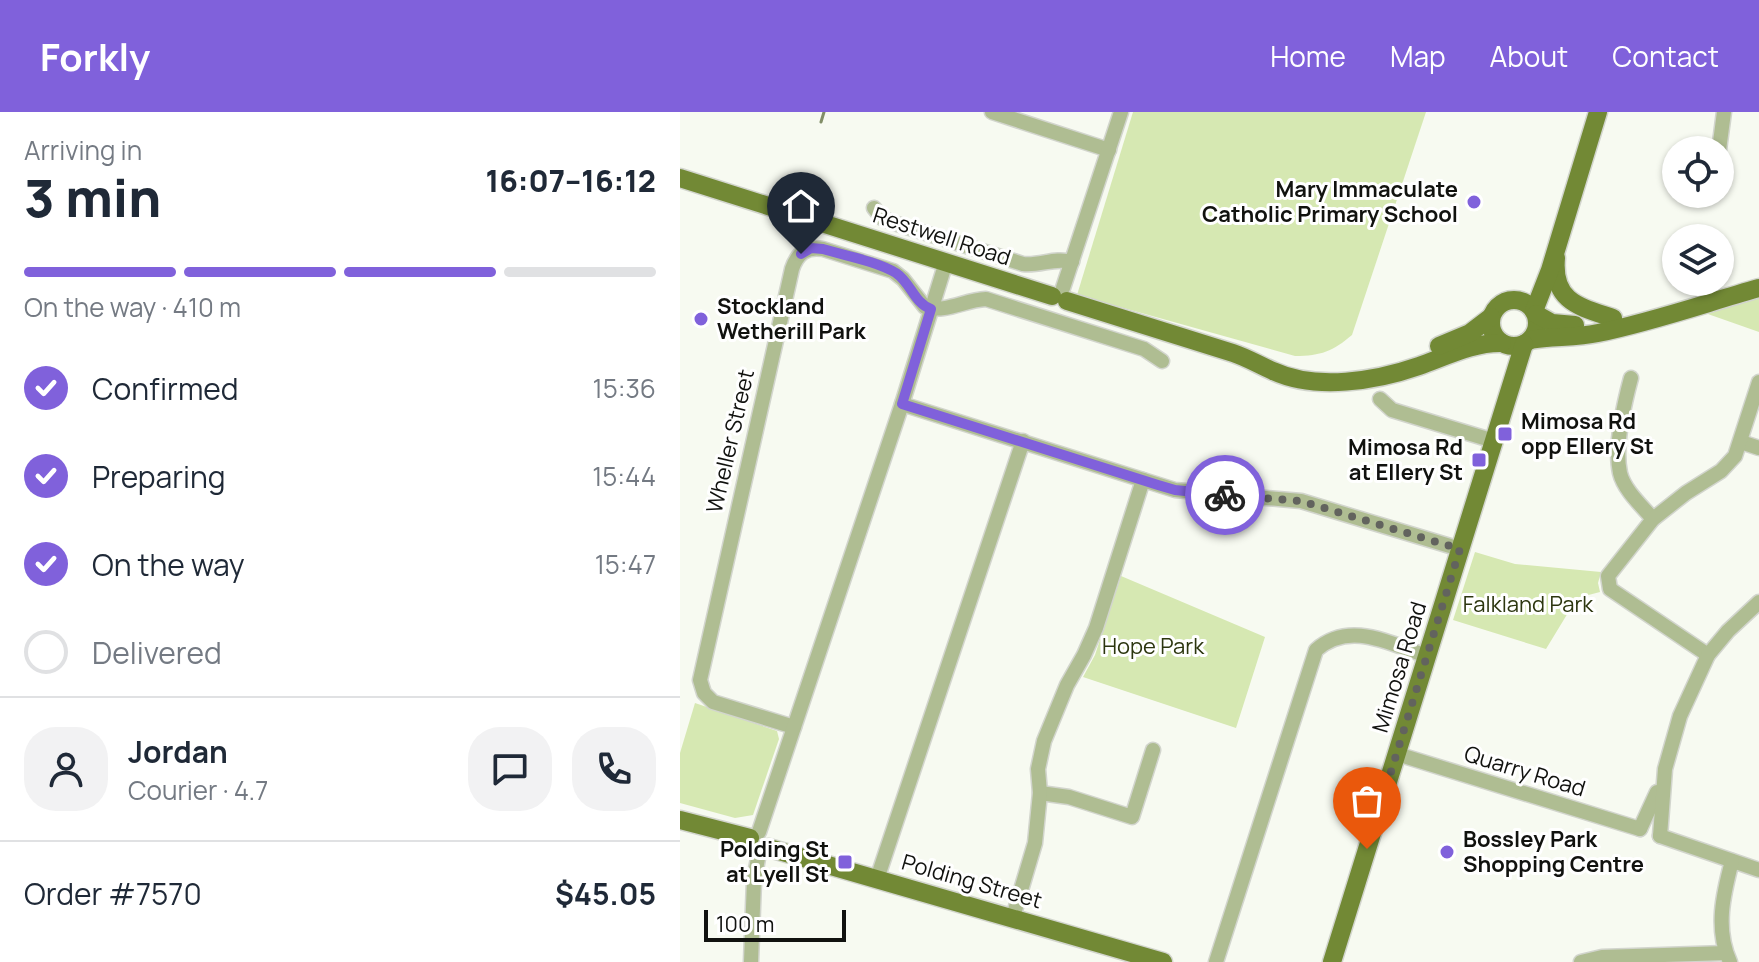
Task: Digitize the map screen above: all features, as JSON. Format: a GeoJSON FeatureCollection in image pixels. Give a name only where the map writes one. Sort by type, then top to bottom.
{"type":"FeatureCollection","features":[{"type":"Feature","properties":{"kind":"main road"},"geometry":{"type":"LineString","coordinates":[[1556,249],[1534,283],[1499,305],[1491,317],[1492,331],[1516,343],[1537,328],[1535,312],[1556,249],[1598,112]]}},
{"type":"Feature","properties":{"kind":"main road","name":"Restwell Road"},"geometry":{"type":"LineString","coordinates":[[680,178],[1061,295],[1261,363],[1327,372],[1373,367],[1460,338],[1481,328],[1491,317]]}},
{"type":"Feature","properties":{"kind":"main road"},"geometry":{"type":"LineString","coordinates":[[1556,249],[1559,285],[1566,297],[1577,306],[1613,318]]}},
{"type":"Feature","properties":{"kind":"main road","name":"Restwell Road"},"geometry":{"type":"LineString","coordinates":[[1535,312],[1552,323],[1563,325],[1613,318],[1759,285]]}},
{"type":"Feature","properties":{"kind":"main road","name":"Restwell Road"},"geometry":{"type":"LineString","coordinates":[[1261,363],[1272,371],[1288,376],[1327,381],[1392,374],[1484,343],[1516,343],[1557,335],[1588,335],[1626,327],[1759,285]]}},
{"type":"Feature","properties":{"kind":"main road"},"geometry":{"type":"LineString","coordinates":[[1513,299],[1527,303],[1535,312]]}},
{"type":"Feature","properties":{"kind":"main road","name":"Mimosa Road"},"geometry":{"type":"LineString","coordinates":[[1332,962],[1513,387],[1516,343]]}},
{"type":"Feature","properties":{"kind":"main road","name":"Polding Street"},"geometry":{"type":"LineString","coordinates":[[680,820],[1163,962]]}},
{"type":"Feature","properties":{"kind":"street"},"geometry":{"type":"LineString","coordinates":[[992,112],[1109,150]]}},
{"type":"Feature","properties":{"kind":"street"},"geometry":{"type":"LineString","coordinates":[[1061,295],[1121,112]]}},
{"type":"Feature","properties":{"kind":"street"},"geometry":{"type":"LineString","coordinates":[[1721,136],[1724,112]]}},
{"type":"Feature","properties":{"kind":"street"},"geometry":{"type":"LineString","coordinates":[[874,208],[882,218],[894,223],[1023,264],[1032,265],[1054,259],[1072,262]]}},
{"type":"Feature","properties":{"kind":"street","name":"Wheller Street"},"geometry":{"type":"LineString","coordinates":[[794,727],[713,702],[704,693],[700,680],[792,269],[801,254],[811,248],[823,249],[893,271],[903,279],[922,305],[931,309]]}},
{"type":"Feature","properties":{"kind":"street"},"geometry":{"type":"LineString","coordinates":[[751,962],[754,880],[759,843],[946,262]]}},
{"type":"Feature","properties":{"kind":"street"},"geometry":{"type":"LineString","coordinates":[[931,309],[986,299],[1144,349],[1162,361]]}},
{"type":"Feature","properties":{"kind":"street"},"geometry":{"type":"LineString","coordinates":[[1631,378],[1624,404],[1620,473],[1627,488],[1653,519]]}},
{"type":"Feature","properties":{"kind":"street"},"geometry":{"type":"LineString","coordinates":[[1708,655],[1608,586],[1608,576],[1653,519],[1721,471],[1735,456],[1759,382]]}},
{"type":"Feature","properties":{"kind":"street"},"geometry":{"type":"LineString","coordinates":[[1380,399],[1392,410],[1494,441]]}},
{"type":"Feature","properties":{"kind":"street"},"geometry":{"type":"LineString","coordinates":[[902,404],[1143,480],[1194,492],[1301,501],[1460,549]]}},
{"type":"Feature","properties":{"kind":"street"},"geometry":{"type":"LineString","coordinates":[[877,879],[1023,441]]}},
{"type":"Feature","properties":{"kind":"street"},"geometry":{"type":"LineString","coordinates":[[1741,442],[1759,448]]}},
{"type":"Feature","properties":{"kind":"street"},"geometry":{"type":"LineString","coordinates":[[1013,917],[1035,843],[1040,793],[1038,769],[1044,741],[1062,695],[1096,628],[1143,480]]}},
{"type":"Feature","properties":{"kind":"street"},"geometry":{"type":"LineString","coordinates":[[1652,827],[1680,716],[1708,655],[1759,602]]}},
{"type":"Feature","properties":{"kind":"street"},"geometry":{"type":"LineString","coordinates":[[1216,962],[1316,650],[1336,636],[1359,634],[1427,656]]}},
{"type":"Feature","properties":{"kind":"street"},"geometry":{"type":"LineString","coordinates":[[1040,793],[1069,797],[1132,817],[1153,750]]}},
{"type":"Feature","properties":{"kind":"street","name":"Quarry Road"},"geometry":{"type":"LineString","coordinates":[[1397,754],[1652,827],[1759,870]]}},
{"type":"Feature","properties":{"kind":"street"},"geometry":{"type":"LineString","coordinates":[[1581,962],[1602,957],[1728,957],[1721,914],[1732,861]]}},
{"type":"Feature","properties":{"kind":"green space"},"geometry":{"type":"Polygon","coordinates":[[[1133,112],[1426,112],[1352,335],[1326,352],[1295,356],[1077,295],[1133,112]]]}},
{"type":"Feature","properties":{"kind":"green space"},"geometry":{"type":"Polygon","coordinates":[[[1759,298],[1759,332],[1705,313],[1759,298]]]}},
{"type":"Feature","properties":{"kind":"green space","name":"Falkland Park"},"geometry":{"type":"Polygon","coordinates":[[[1475,552],[1515,564],[1601,572],[1598,583],[1600,592],[1577,598],[1546,649],[1453,620],[1475,552]]]}},
{"type":"Feature","properties":{"kind":"green space","name":"Hope Park"},"geometry":{"type":"Polygon","coordinates":[[[1121,576],[1265,637],[1236,728],[1083,677],[1095,655],[1121,576]]]}},
{"type":"Feature","properties":{"kind":"green space"},"geometry":{"type":"Polygon","coordinates":[[[695,703],[777,731],[779,739],[753,815],[735,818],[680,803],[680,753],[695,703]]]}},
{"type":"Feature","properties":{"kind":"waterway"},"geometry":{"type":"LineString","coordinates":[[821,122],[824,112]]}},
{"type":"Feature","properties":{"kind":"way so far"},"geometry":{"type":"LineString","coordinates":[[1225,495],[1301,501],[1460,549],[1367,849]]}},
{"type":"Feature","properties":{"kind":"place","name":"Mary Immaculate Catholic Primary School"},"geometry":{"type":"Point","coordinates":[1474,202]}},
{"type":"Feature","properties":{"kind":"place","name":"Stockland Wetherill Park"},"geometry":{"type":"Point","coordinates":[701,319]}},
{"type":"Feature","properties":{"kind":"place","name":"Mimosa Rd opp Ellery St"},"geometry":{"type":"Point","coordinates":[1505,434]}},
{"type":"Feature","properties":{"kind":"place","name":"Mimosa Rd at Ellery St"},"geometry":{"type":"Point","coordinates":[1479,460]}},
{"type":"Feature","properties":{"kind":"place","name":"Bossley Park Shopping Centre"},"geometry":{"type":"Point","coordinates":[1447,852]}},
{"type":"Feature","properties":{"kind":"place","name":"Polding St at Lyell St"},"geometry":{"type":"Point","coordinates":[845,862]}},
{"type":"Feature","properties":{"kind":"route"},"geometry":{"type":"LineString","coordinates":[[801,254],[811,248],[823,249],[893,271],[903,279],[922,305],[931,309],[902,404],[1175,490],[1225,495]]}}]}
